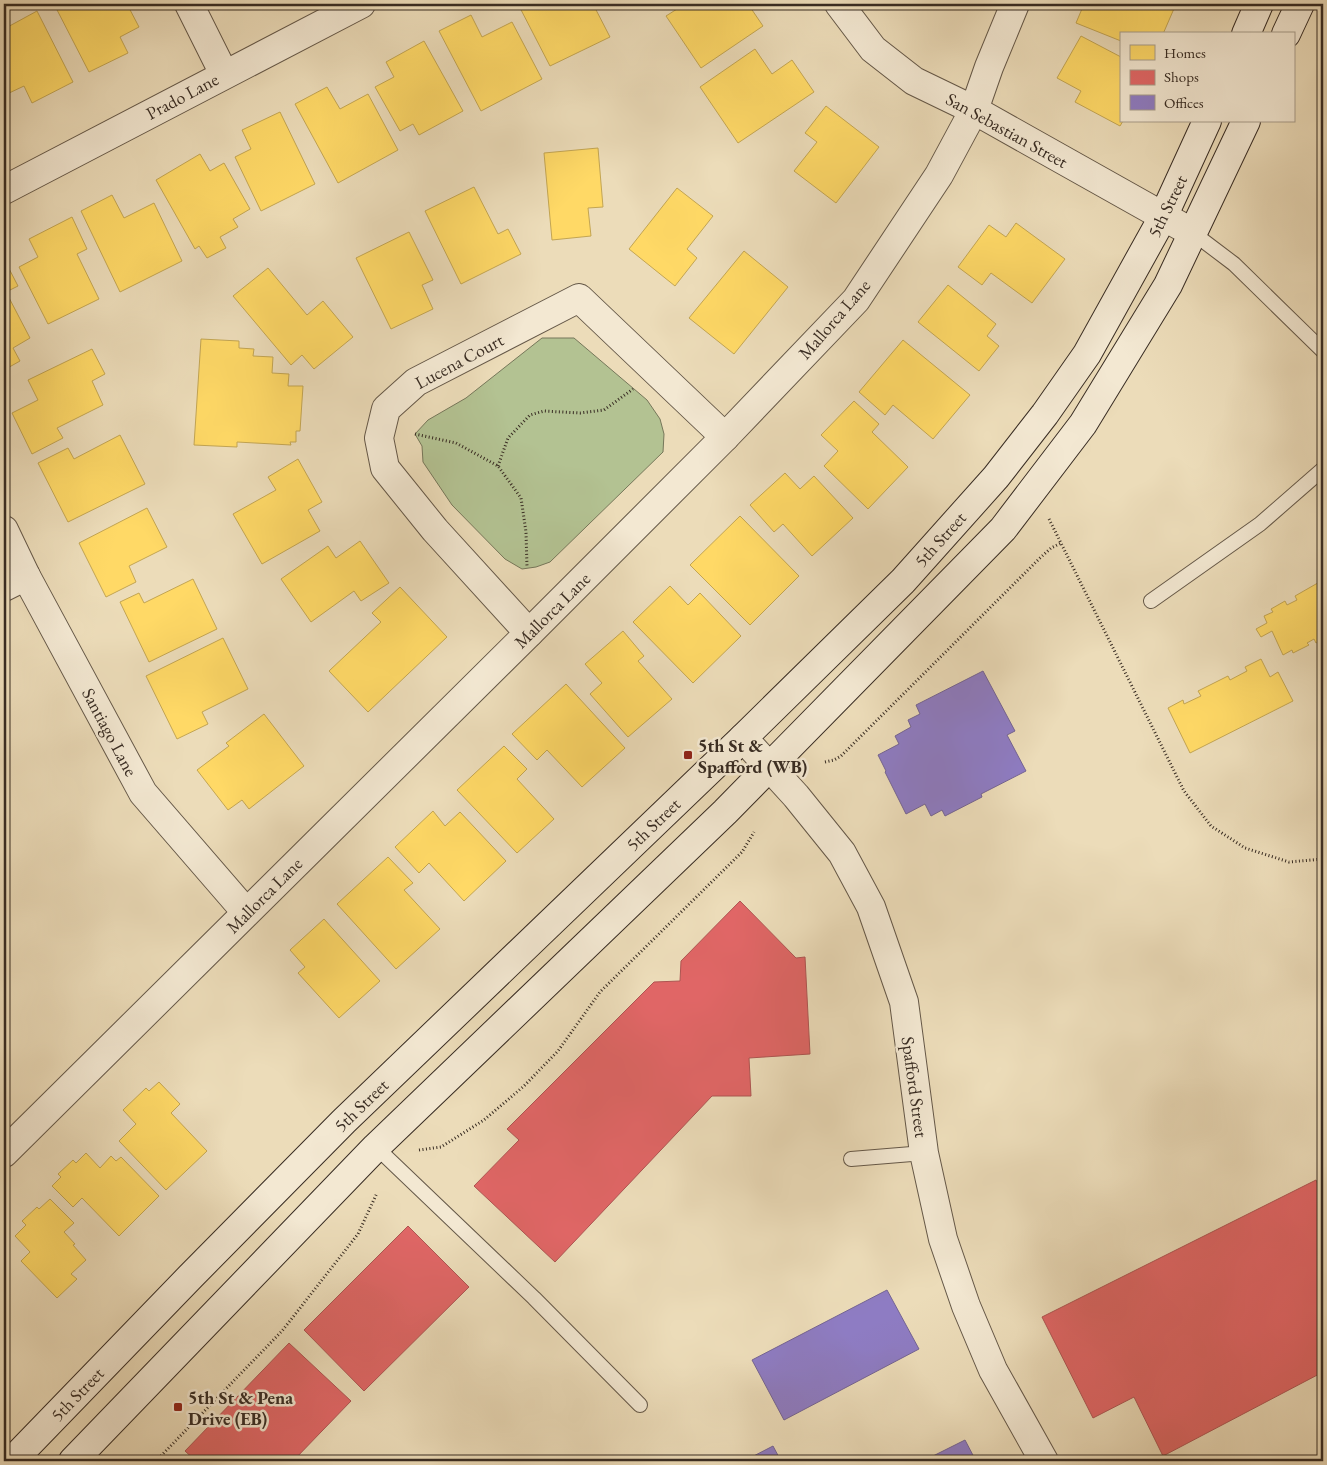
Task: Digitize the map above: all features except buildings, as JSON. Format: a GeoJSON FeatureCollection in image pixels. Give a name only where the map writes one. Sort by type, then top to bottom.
{"type":"FeatureCollection","features":[{"type":"Feature","properties":{"kind":"street"},"geometry":{"type":"LineString","coordinates":[[188,4],[224,74]]}},
{"type":"Feature","properties":{"kind":"street","name":"Prado Lane"},"geometry":{"type":"LineString","coordinates":[[4,190],[361,4]]}},
{"type":"Feature","properties":{"kind":"street","name":"San Sebastian Street"},"geometry":{"type":"LineString","coordinates":[[839,4],[873,49],[914,81],[974,110],[1193,233]]}},
{"type":"Feature","properties":{"kind":"street","name":"Mallorca Lane"},"geometry":{"type":"LineString","coordinates":[[4,1153],[529,634],[725,437],[856,300],[939,175],[974,110],[989,66],[1015,4]]}},
{"type":"Feature","properties":{"kind":"street"},"geometry":{"type":"LineString","coordinates":[[1247,32],[1259,4]]}},
{"type":"Feature","properties":{"kind":"street"},"geometry":{"type":"LineString","coordinates":[[1287,32],[1300,4]]}},
{"type":"Feature","properties":{"kind":"street","name":"5th Street"},"geometry":{"type":"LineString","coordinates":[[12,1461],[344,1121],[743,738],[903,581],[996,477],[1045,414],[1087,354],[1163,217],[1207,122]]}},
{"type":"Feature","properties":{"kind":"street","name":"5th Street"},"geometry":{"type":"LineString","coordinates":[[73,1461],[376,1147],[771,767],[1004,529],[1083,424],[1168,285],[1246,122]]}},
{"type":"Feature","properties":{"kind":"street","name":"Lucena Court"},"geometry":{"type":"LineString","coordinates":[[529,634],[435,530],[385,468],[379,438],[386,409],[416,382],[579,298],[725,437]]}},
{"type":"Feature","properties":{"kind":"street","name":"Santiago Lane"},"geometry":{"type":"LineString","coordinates":[[4,530],[15,582],[143,793],[246,912]]}},
{"type":"Feature","properties":{"kind":"street","name":"Spafford Street"},"geometry":{"type":"LineString","coordinates":[[743,738],[796,796],[842,853],[871,907],[904,1002],[924,1152],[943,1239],[966,1306],[993,1370],[1044,1461]]}},
{"type":"Feature","properties":{"kind":"lane"},"geometry":{"type":"LineString","coordinates":[[1193,233],[1234,264],[1323,351]]}},
{"type":"Feature","properties":{"kind":"lane"},"geometry":{"type":"LineString","coordinates":[[1151,601],[1260,524],[1323,469]]}},
{"type":"Feature","properties":{"kind":"lane"},"geometry":{"type":"LineString","coordinates":[[376,1147],[534,1298],[640,1405]]}},
{"type":"Feature","properties":{"kind":"lane"},"geometry":{"type":"LineString","coordinates":[[851,1159],[924,1152]]}},
{"type":"Feature","properties":{"kind":"path"},"geometry":{"type":"LineString","coordinates":[[498,466],[508,438],[530,416],[544,411],[580,413],[604,410],[634,388]]}},
{"type":"Feature","properties":{"kind":"path"},"geometry":{"type":"LineString","coordinates":[[415,434],[456,443],[498,466],[521,498],[526,532],[527,567]]}},
{"type":"Feature","properties":{"kind":"path"},"geometry":{"type":"LineString","coordinates":[[1048,516],[1184,791],[1212,826],[1245,848],[1289,862],[1323,859]]}},
{"type":"Feature","properties":{"kind":"path"},"geometry":{"type":"LineString","coordinates":[[825,762],[841,756],[1040,558],[1051,548],[1061,544]]}},
{"type":"Feature","properties":{"kind":"path"},"geometry":{"type":"LineString","coordinates":[[156,1461],[282,1331],[358,1234],[379,1187],[397,1167],[417,1150],[441,1147],[484,1120],[524,1086],[558,1051],[600,992],[742,852],[754,832]]}},
{"type":"Feature","properties":{"kind":"green space"},"geometry":{"type":"Polygon","coordinates":[[[542,338],[574,338],[647,400],[660,419],[664,434],[663,452],[550,562],[522,569],[505,559],[452,505],[423,462],[422,446],[415,434],[428,420],[466,398],[542,338]]]}},
{"type":"Feature","properties":{"kind":"place","name":"5th St & Spafford (WB)"},"geometry":{"type":"Point","coordinates":[688,755]}},
{"type":"Feature","properties":{"kind":"place","name":"5th St & Pena Drive (EB)"},"geometry":{"type":"Point","coordinates":[178,1407]}}]}
